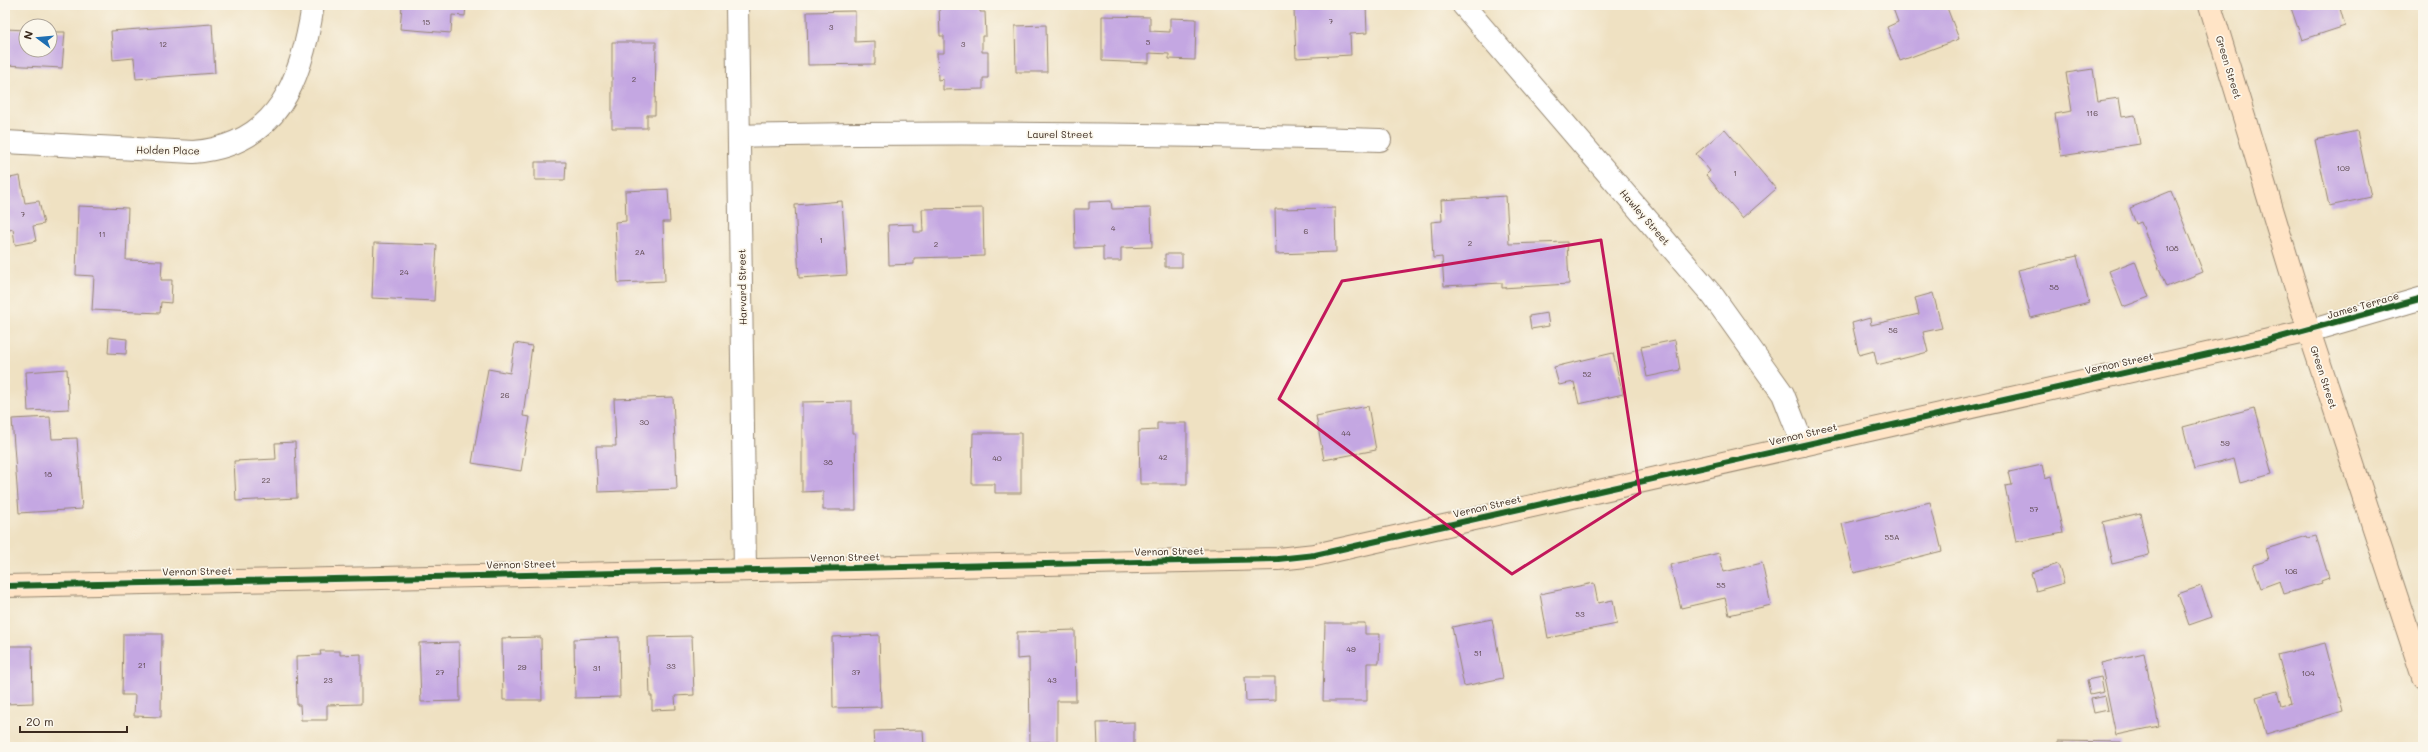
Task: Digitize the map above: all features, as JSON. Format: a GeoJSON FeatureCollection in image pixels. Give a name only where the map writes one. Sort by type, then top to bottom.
{"type":"FeatureCollection","features":[{"type":"Feature","properties":{"kind":"street","name":"Holden Place"},"geometry":{"type":"LineString","coordinates":[[5,142],[193,152],[220,148],[238,142],[254,133],[268,121],[290,91],[304,51],[313,5]]}},
{"type":"Feature","properties":{"kind":"street","name":"Harvard Street"},"geometry":{"type":"LineString","coordinates":[[737,5],[745,569]]}},
{"type":"Feature","properties":{"kind":"street","name":"Hawley Street"},"geometry":{"type":"LineString","coordinates":[[1464,5],[1713,296],[1783,394],[1790,408],[1803,445]]}},
{"type":"Feature","properties":{"kind":"street","name":"Green Street"},"geometry":{"type":"LineString","coordinates":[[2210,5],[2309,331],[2423,678]]}},
{"type":"Feature","properties":{"kind":"street","name":"Laurel Street"},"geometry":{"type":"LineString","coordinates":[[740,136],[873,133],[1222,136],[1380,140]]}},
{"type":"Feature","properties":{"kind":"street","name":"James Terrace"},"geometry":{"type":"LineString","coordinates":[[2309,331],[2423,298]]}},
{"type":"Feature","properties":{"kind":"street","name":"Vernon Street"},"geometry":{"type":"LineString","coordinates":[[5,586],[745,569],[1278,559],[1315,555],[2309,331]]}},
{"type":"Feature","properties":{"kind":"highlighted area"},"geometry":{"type":"Polygon","coordinates":[[[1601,240],[1640,493],[1512,574],[1279,399],[1342,281],[1601,240]]]}},
{"type":"Feature","properties":{"kind":"building"},"geometry":{"type":"Polygon","coordinates":[[[402,5],[466,5],[465,16],[452,15],[451,33],[400,29],[402,5]]]}},
{"type":"Feature","properties":{"kind":"building"},"geometry":{"type":"Polygon","coordinates":[[[609,5],[622,5],[622,6],[610,7],[609,5]]]}},
{"type":"Feature","properties":{"kind":"building"},"geometry":{"type":"Polygon","coordinates":[[[939,5],[980,5],[980,12],[985,12],[986,36],[982,36],[982,52],[988,52],[988,78],[983,78],[983,89],[943,90],[943,79],[938,80],[937,53],[944,53],[944,36],[940,36],[939,5]]]}},
{"type":"Feature","properties":{"kind":"building"},"geometry":{"type":"Polygon","coordinates":[[[1366,5],[1367,33],[1350,34],[1351,55],[1296,58],[1294,9],[1366,5]]]}},
{"type":"Feature","properties":{"kind":"building"},"geometry":{"type":"Polygon","coordinates":[[[1935,5],[1936,8],[1946,5],[1959,39],[1900,61],[1887,27],[1898,22],[1892,6],[1935,5]]]}},
{"type":"Feature","properties":{"kind":"building"},"geometry":{"type":"Polygon","coordinates":[[[2290,5],[2339,5],[2345,26],[2302,40],[2290,5]]]}},
{"type":"Feature","properties":{"kind":"building"},"geometry":{"type":"Polygon","coordinates":[[[855,11],[855,42],[875,41],[875,64],[808,65],[807,12],[855,11]]]}},
{"type":"Feature","properties":{"kind":"building"},"geometry":{"type":"Polygon","coordinates":[[[1102,16],[1150,17],[1150,31],[1170,32],[1170,18],[1196,19],[1195,60],[1169,59],[1169,54],[1149,53],[1149,63],[1102,61],[1102,16]]]}},
{"type":"Feature","properties":{"kind":"building"},"geometry":{"type":"Polygon","coordinates":[[[212,24],[215,73],[136,79],[134,58],[113,60],[111,31],[212,24]]]}},
{"type":"Feature","properties":{"kind":"building"},"geometry":{"type":"Polygon","coordinates":[[[1046,25],[1047,72],[1016,72],[1015,26],[1046,25]]]}},
{"type":"Feature","properties":{"kind":"building"},"geometry":{"type":"Polygon","coordinates":[[[6,29],[18,30],[18,58],[58,58],[58,32],[65,32],[62,68],[5,65],[6,29]]]}},
{"type":"Feature","properties":{"kind":"building"},"geometry":{"type":"Polygon","coordinates":[[[612,42],[656,42],[655,115],[647,115],[647,128],[612,128],[612,42]]]}},
{"type":"Feature","properties":{"kind":"building"},"geometry":{"type":"Polygon","coordinates":[[[2093,69],[2098,101],[2119,98],[2122,117],[2135,115],[2140,144],[2061,156],[2055,114],[2072,111],[2066,73],[2093,69]]]}},
{"type":"Feature","properties":{"kind":"building"},"geometry":{"type":"Polygon","coordinates":[[[1725,129],[1776,189],[1743,218],[1706,175],[1710,171],[1696,154],[1725,129]]]}},
{"type":"Feature","properties":{"kind":"building"},"geometry":{"type":"Polygon","coordinates":[[[2357,131],[2371,197],[2329,206],[2315,140],[2357,131]]]}},
{"type":"Feature","properties":{"kind":"building"},"geometry":{"type":"Polygon","coordinates":[[[535,162],[566,162],[565,180],[535,180],[535,162]]]}},
{"type":"Feature","properties":{"kind":"building"},"geometry":{"type":"Polygon","coordinates":[[[20,176],[25,203],[39,201],[44,224],[33,226],[36,241],[15,245],[13,229],[5,231],[5,179],[20,176]]]}},
{"type":"Feature","properties":{"kind":"building"},"geometry":{"type":"Polygon","coordinates":[[[668,189],[670,222],[663,222],[665,281],[618,283],[615,222],[626,221],[625,191],[668,189]]]}},
{"type":"Feature","properties":{"kind":"building"},"geometry":{"type":"Polygon","coordinates":[[[2171,191],[2203,272],[2166,287],[2141,222],[2136,224],[2130,208],[2171,191]]]}},
{"type":"Feature","properties":{"kind":"building"},"geometry":{"type":"Polygon","coordinates":[[[1506,196],[1509,244],[1567,242],[1569,284],[1502,288],[1502,283],[1444,286],[1442,257],[1433,258],[1431,222],[1442,221],[1441,200],[1506,196]]]}},
{"type":"Feature","properties":{"kind":"building"},"geometry":{"type":"Polygon","coordinates":[[[842,201],[847,275],[799,278],[795,205],[842,201]]]}},
{"type":"Feature","properties":{"kind":"building"},"geometry":{"type":"Polygon","coordinates":[[[1111,201],[1112,209],[1151,208],[1152,247],[1121,248],[1121,261],[1103,261],[1103,247],[1075,248],[1074,209],[1089,209],[1089,202],[1111,201]]]}},
{"type":"Feature","properties":{"kind":"building"},"geometry":{"type":"Polygon","coordinates":[[[78,206],[128,208],[126,260],[162,261],[161,280],[172,280],[171,303],[161,302],[160,313],[92,310],[94,276],[76,275],[78,206]]]}},
{"type":"Feature","properties":{"kind":"building"},"geometry":{"type":"Polygon","coordinates":[[[983,208],[984,256],[914,258],[914,264],[889,265],[888,225],[914,224],[914,232],[923,232],[922,209],[983,208]]]}},
{"type":"Feature","properties":{"kind":"building"},"geometry":{"type":"Polygon","coordinates":[[[1335,208],[1336,252],[1276,254],[1275,209],[1335,208]]]}},
{"type":"Feature","properties":{"kind":"building"},"geometry":{"type":"Polygon","coordinates":[[[374,243],[437,245],[434,301],[372,298],[374,243]]]}},
{"type":"Feature","properties":{"kind":"building"},"geometry":{"type":"Polygon","coordinates":[[[1165,254],[1182,254],[1182,267],[1165,267],[1165,254]]]}},
{"type":"Feature","properties":{"kind":"building"},"geometry":{"type":"Polygon","coordinates":[[[2077,256],[2089,303],[2031,318],[2018,270],[2077,256]]]}},
{"type":"Feature","properties":{"kind":"building"},"geometry":{"type":"Polygon","coordinates":[[[2135,261],[2149,297],[2123,307],[2109,271],[2135,261]]]}},
{"type":"Feature","properties":{"kind":"building"},"geometry":{"type":"Polygon","coordinates":[[[1933,293],[1942,328],[1923,332],[1928,352],[1877,365],[1874,351],[1859,355],[1852,323],[1870,318],[1871,325],[1919,314],[1915,298],[1933,293]]]}},
{"type":"Feature","properties":{"kind":"building"},"geometry":{"type":"Polygon","coordinates":[[[1547,313],[1549,326],[1531,329],[1529,316],[1547,313]]]}},
{"type":"Feature","properties":{"kind":"building"},"geometry":{"type":"Polygon","coordinates":[[[109,337],[127,339],[126,354],[108,353],[109,337]]]}},
{"type":"Feature","properties":{"kind":"building"},"geometry":{"type":"Polygon","coordinates":[[[1675,340],[1680,370],[1647,377],[1641,347],[1675,340]]]}},
{"type":"Feature","properties":{"kind":"building"},"geometry":{"type":"Polygon","coordinates":[[[515,343],[532,346],[523,416],[530,417],[521,471],[472,463],[488,369],[510,373],[515,343]]]}},
{"type":"Feature","properties":{"kind":"building"},"geometry":{"type":"Polygon","coordinates":[[[1613,353],[1623,394],[1579,404],[1574,382],[1559,385],[1554,367],[1613,353]]]}},
{"type":"Feature","properties":{"kind":"building"},"geometry":{"type":"Polygon","coordinates":[[[67,369],[69,409],[28,411],[26,372],[67,369]]]}},
{"type":"Feature","properties":{"kind":"building"},"geometry":{"type":"Polygon","coordinates":[[[673,397],[677,489],[598,492],[596,446],[616,446],[614,399],[673,397]]]}},
{"type":"Feature","properties":{"kind":"building"},"geometry":{"type":"Polygon","coordinates":[[[852,401],[852,433],[855,433],[856,510],[823,510],[823,491],[802,492],[802,402],[852,401]]]}},
{"type":"Feature","properties":{"kind":"building"},"geometry":{"type":"Polygon","coordinates":[[[1368,406],[1376,450],[1324,460],[1316,416],[1368,406]]]}},
{"type":"Feature","properties":{"kind":"building"},"geometry":{"type":"Polygon","coordinates":[[[2254,408],[2272,474],[2240,483],[2234,459],[2194,469],[2183,427],[2254,408]]]}},
{"type":"Feature","properties":{"kind":"building"},"geometry":{"type":"Polygon","coordinates":[[[50,417],[52,439],[77,438],[82,509],[19,513],[12,419],[50,417]]]}},
{"type":"Feature","properties":{"kind":"building"},"geometry":{"type":"Polygon","coordinates":[[[1157,423],[1187,423],[1187,484],[1140,484],[1139,431],[1157,430],[1157,423]]]}},
{"type":"Feature","properties":{"kind":"building"},"geometry":{"type":"Polygon","coordinates":[[[973,433],[1021,433],[1021,493],[995,493],[995,484],[972,484],[973,433]]]}},
{"type":"Feature","properties":{"kind":"building"},"geometry":{"type":"Polygon","coordinates":[[[295,442],[297,498],[236,501],[234,461],[276,459],[275,443],[295,442]]]}},
{"type":"Feature","properties":{"kind":"building"},"geometry":{"type":"Polygon","coordinates":[[[2042,465],[2045,478],[2051,476],[2063,533],[2016,542],[2005,486],[2012,485],[2009,472],[2042,465]]]}},
{"type":"Feature","properties":{"kind":"building"},"geometry":{"type":"Polygon","coordinates":[[[1930,502],[1942,551],[1854,573],[1842,524],[1930,502]]]}},
{"type":"Feature","properties":{"kind":"building"},"geometry":{"type":"Polygon","coordinates":[[[2140,513],[2149,555],[2112,564],[2103,522],[2140,513]]]}},
{"type":"Feature","properties":{"kind":"building"},"geometry":{"type":"Polygon","coordinates":[[[2307,536],[2308,538],[2316,536],[2329,578],[2321,581],[2322,583],[2284,594],[2280,581],[2261,588],[2253,565],[2269,560],[2266,549],[2307,536]]]}},
{"type":"Feature","properties":{"kind":"building"},"geometry":{"type":"Polygon","coordinates":[[[1719,553],[1724,572],[1762,563],[1771,605],[1729,615],[1725,598],[1681,608],[1670,565],[1719,553]]]}},
{"type":"Feature","properties":{"kind":"building"},"geometry":{"type":"Polygon","coordinates":[[[2058,564],[2064,583],[2036,591],[2031,573],[2058,564]]]}},
{"type":"Feature","properties":{"kind":"building"},"geometry":{"type":"Polygon","coordinates":[[[1594,583],[1598,603],[1613,600],[1617,624],[1548,638],[1540,594],[1594,583]]]}},
{"type":"Feature","properties":{"kind":"building"},"geometry":{"type":"Polygon","coordinates":[[[2201,586],[2212,617],[2189,625],[2178,594],[2201,586]]]}},
{"type":"Feature","properties":{"kind":"building"},"geometry":{"type":"Polygon","coordinates":[[[1492,619],[1503,678],[1464,686],[1452,627],[1492,619]]]}},
{"type":"Feature","properties":{"kind":"building"},"geometry":{"type":"Polygon","coordinates":[[[1325,623],[1365,623],[1365,634],[1380,634],[1379,663],[1367,663],[1367,701],[1323,701],[1325,623]]]}},
{"type":"Feature","properties":{"kind":"building"},"geometry":{"type":"Polygon","coordinates":[[[1075,630],[1076,701],[1057,701],[1057,742],[1030,742],[1029,658],[1017,659],[1017,632],[1075,630]]]}},
{"type":"Feature","properties":{"kind":"building"},"geometry":{"type":"Polygon","coordinates":[[[123,634],[162,634],[161,717],[134,716],[135,695],[122,695],[123,634]]]}},
{"type":"Feature","properties":{"kind":"building"},"geometry":{"type":"Polygon","coordinates":[[[879,635],[881,707],[833,708],[832,637],[879,635]]]}},
{"type":"Feature","properties":{"kind":"building"},"geometry":{"type":"Polygon","coordinates":[[[692,636],[694,695],[675,696],[676,709],[652,710],[652,696],[650,696],[648,637],[692,636]]]}},
{"type":"Feature","properties":{"kind":"building"},"geometry":{"type":"Polygon","coordinates":[[[541,637],[542,700],[503,700],[502,638],[541,637]]]}},
{"type":"Feature","properties":{"kind":"building"},"geometry":{"type":"Polygon","coordinates":[[[619,637],[620,697],[575,698],[574,639],[619,637]]]}},
{"type":"Feature","properties":{"kind":"building"},"geometry":{"type":"Polygon","coordinates":[[[459,642],[460,701],[421,702],[419,643],[459,642]]]}},
{"type":"Feature","properties":{"kind":"building"},"geometry":{"type":"Polygon","coordinates":[[[2325,643],[2343,711],[2266,734],[2256,697],[2277,691],[2281,706],[2291,703],[2278,655],[2325,643]]]}},
{"type":"Feature","properties":{"kind":"building"},"geometry":{"type":"Polygon","coordinates":[[[5,646],[32,646],[33,703],[5,704],[5,646]]]}},
{"type":"Feature","properties":{"kind":"building"},"geometry":{"type":"Polygon","coordinates":[[[320,651],[340,651],[340,655],[361,654],[361,704],[327,705],[327,720],[301,720],[300,705],[297,705],[296,656],[321,655],[320,651]]]}},
{"type":"Feature","properties":{"kind":"building"},"geometry":{"type":"Polygon","coordinates":[[[2144,653],[2159,726],[2116,735],[2101,663],[2144,653]]]}},
{"type":"Feature","properties":{"kind":"building"},"geometry":{"type":"Polygon","coordinates":[[[1245,677],[1275,677],[1275,700],[1246,701],[1245,677]]]}},
{"type":"Feature","properties":{"kind":"building"},"geometry":{"type":"Polygon","coordinates":[[[2101,677],[2104,692],[2090,695],[2087,680],[2101,677]]]}},
{"type":"Feature","properties":{"kind":"building"},"geometry":{"type":"Polygon","coordinates":[[[2105,696],[2108,710],[2094,713],[2091,699],[2105,696]]]}},
{"type":"Feature","properties":{"kind":"building"},"geometry":{"type":"Polygon","coordinates":[[[1134,722],[1134,747],[1098,747],[1097,723],[1134,722]]]}},
{"type":"Feature","properties":{"kind":"building"},"geometry":{"type":"Polygon","coordinates":[[[923,730],[924,747],[875,747],[874,731],[923,730]]]}},
{"type":"Feature","properties":{"kind":"building"},"geometry":{"type":"Polygon","coordinates":[[[2058,741],[2121,742],[2121,747],[2058,747],[2058,741]]]}},
{"type":"Feature","properties":{"kind":"cycle path"},"geometry":{"type":"LineString","coordinates":[[5,586],[1278,559],[1315,555],[2266,341],[2423,298]]}}]}
